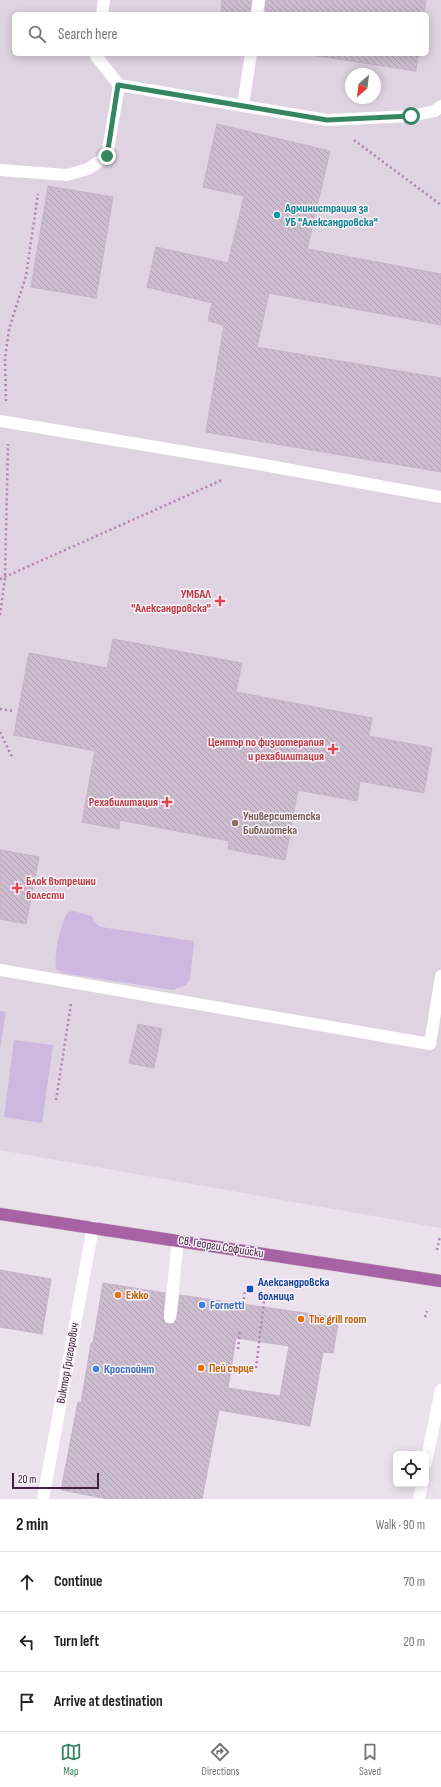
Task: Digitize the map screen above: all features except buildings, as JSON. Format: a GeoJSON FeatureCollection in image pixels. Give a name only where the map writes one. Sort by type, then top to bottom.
{"type":"FeatureCollection","features":[{"type":"Feature","properties":{"kind":"main road","name":"Св. Георги Софийски"},"geometry":{"type":"LineString","coordinates":[[0,1214],[441,1281]]}},
{"type":"Feature","properties":{"kind":"street"},"geometry":{"type":"LineString","coordinates":[[102,12],[104,0]]}},
{"type":"Feature","properties":{"kind":"street"},"geometry":{"type":"LineString","coordinates":[[257,12],[259,0]]}},
{"type":"Feature","properties":{"kind":"street"},"geometry":{"type":"LineString","coordinates":[[96,56],[118,85],[327,120],[411,116],[435,111],[441,106]]}},
{"type":"Feature","properties":{"kind":"street"},"geometry":{"type":"LineString","coordinates":[[244,105],[251,56]]}},
{"type":"Feature","properties":{"kind":"street"},"geometry":{"type":"LineString","coordinates":[[0,170],[67,175],[88,169],[107,156],[118,85]]}},
{"type":"Feature","properties":{"kind":"street"},"geometry":{"type":"LineString","coordinates":[[4,422],[258,464],[441,497]]}},
{"type":"Feature","properties":{"kind":"street"},"geometry":{"type":"LineString","coordinates":[[0,970],[430,1044],[441,976]]}},
{"type":"Feature","properties":{"kind":"street","name":"Виктор Григорович"},"geometry":{"type":"LineString","coordinates":[[43,1499],[93,1227]]}},
{"type":"Feature","properties":{"kind":"street"},"geometry":{"type":"LineString","coordinates":[[170,1316],[178,1240]]}},
{"type":"Feature","properties":{"kind":"street"},"geometry":{"type":"LineString","coordinates":[[428,1451],[441,1390]]}},
{"type":"Feature","properties":{"kind":"street"},"geometry":{"type":"LineString","coordinates":[[419,1499],[421,1487]]}},
{"type":"Feature","properties":{"kind":"path"},"geometry":{"type":"LineString","coordinates":[[327,120],[441,205]]}},
{"type":"Feature","properties":{"kind":"path"},"geometry":{"type":"LineString","coordinates":[[0,615],[5,577],[5,358],[9,329],[26,276],[41,174]]}},
{"type":"Feature","properties":{"kind":"path"},"geometry":{"type":"LineString","coordinates":[[0,579],[258,464]]}},
{"type":"Feature","properties":{"kind":"path"},"geometry":{"type":"LineString","coordinates":[[0,709],[13,711]]}},
{"type":"Feature","properties":{"kind":"path"},"geometry":{"type":"LineString","coordinates":[[0,732],[13,759]]}},
{"type":"Feature","properties":{"kind":"path"},"geometry":{"type":"LineString","coordinates":[[56,1100],[74,983]]}},
{"type":"Feature","properties":{"kind":"path"},"geometry":{"type":"LineString","coordinates":[[437,1250],[440,1236]]}},
{"type":"Feature","properties":{"kind":"path"},"geometry":{"type":"LineString","coordinates":[[243,1304],[245,1290]]}},
{"type":"Feature","properties":{"kind":"path"},"geometry":{"type":"LineString","coordinates":[[256,1368],[265,1293]]}},
{"type":"Feature","properties":{"kind":"path"},"geometry":{"type":"LineString","coordinates":[[425,1317],[426,1311]]}},
{"type":"Feature","properties":{"kind":"path"},"geometry":{"type":"LineString","coordinates":[[238,1349],[240,1332]]}},
{"type":"Feature","properties":{"kind":"shaded area","name":"УМБАЛ \"Александровска\""},"geometry":{"type":"Polygon","coordinates":[[[0,0],[441,0],[441,1228],[0,1150],[0,0]]]}},
{"type":"Feature","properties":{"kind":"shaded area"},"geometry":{"type":"Polygon","coordinates":[[[73,911],[92,916],[94,922],[101,927],[194,941],[190,979],[186,985],[173,990],[62,973],[56,969],[58,940],[65,917],[68,912],[73,911]]]}},
{"type":"Feature","properties":{"kind":"shaded area"},"geometry":{"type":"Polygon","coordinates":[[[0,1011],[6,1012],[0,1049],[0,1011]]]}},
{"type":"Feature","properties":{"kind":"shaded area"},"geometry":{"type":"Polygon","coordinates":[[[14,1040],[53,1045],[42,1123],[4,1117],[14,1040]]]}},
{"type":"Feature","properties":{"kind":"place","name":"Администрация за УБ \"Александровска\""},"geometry":{"type":"Point","coordinates":[277,215]}},
{"type":"Feature","properties":{"kind":"place","name":"УМБАЛ \"Александровска\""},"geometry":{"type":"Point","coordinates":[220,601]}},
{"type":"Feature","properties":{"kind":"place","name":"Център по физиотерапия и рехабилитация"},"geometry":{"type":"Point","coordinates":[333,749]}},
{"type":"Feature","properties":{"kind":"place","name":"Рехабилитация"},"geometry":{"type":"Point","coordinates":[167,802]}},
{"type":"Feature","properties":{"kind":"place","name":"Университетска Библиотека"},"geometry":{"type":"Point","coordinates":[235,823]}},
{"type":"Feature","properties":{"kind":"place","name":"Блок вътрешни болести"},"geometry":{"type":"Point","coordinates":[17,888]}},
{"type":"Feature","properties":{"kind":"place","name":"Александровска болница"},"geometry":{"type":"Point","coordinates":[250,1289]}},
{"type":"Feature","properties":{"kind":"place","name":"Ежко"},"geometry":{"type":"Point","coordinates":[118,1295]}},
{"type":"Feature","properties":{"kind":"place","name":"Fornetti"},"geometry":{"type":"Point","coordinates":[202,1305]}},
{"type":"Feature","properties":{"kind":"place","name":"The grill room"},"geometry":{"type":"Point","coordinates":[301,1319]}},
{"type":"Feature","properties":{"kind":"place","name":"Пей сърце"},"geometry":{"type":"Point","coordinates":[201,1368]}},
{"type":"Feature","properties":{"kind":"place","name":"Кроспойнт"},"geometry":{"type":"Point","coordinates":[96,1369]}},
{"type":"Feature","properties":{"kind":"route"},"geometry":{"type":"LineString","coordinates":[[107,156],[118,85],[327,120],[411,116]]}}]}
